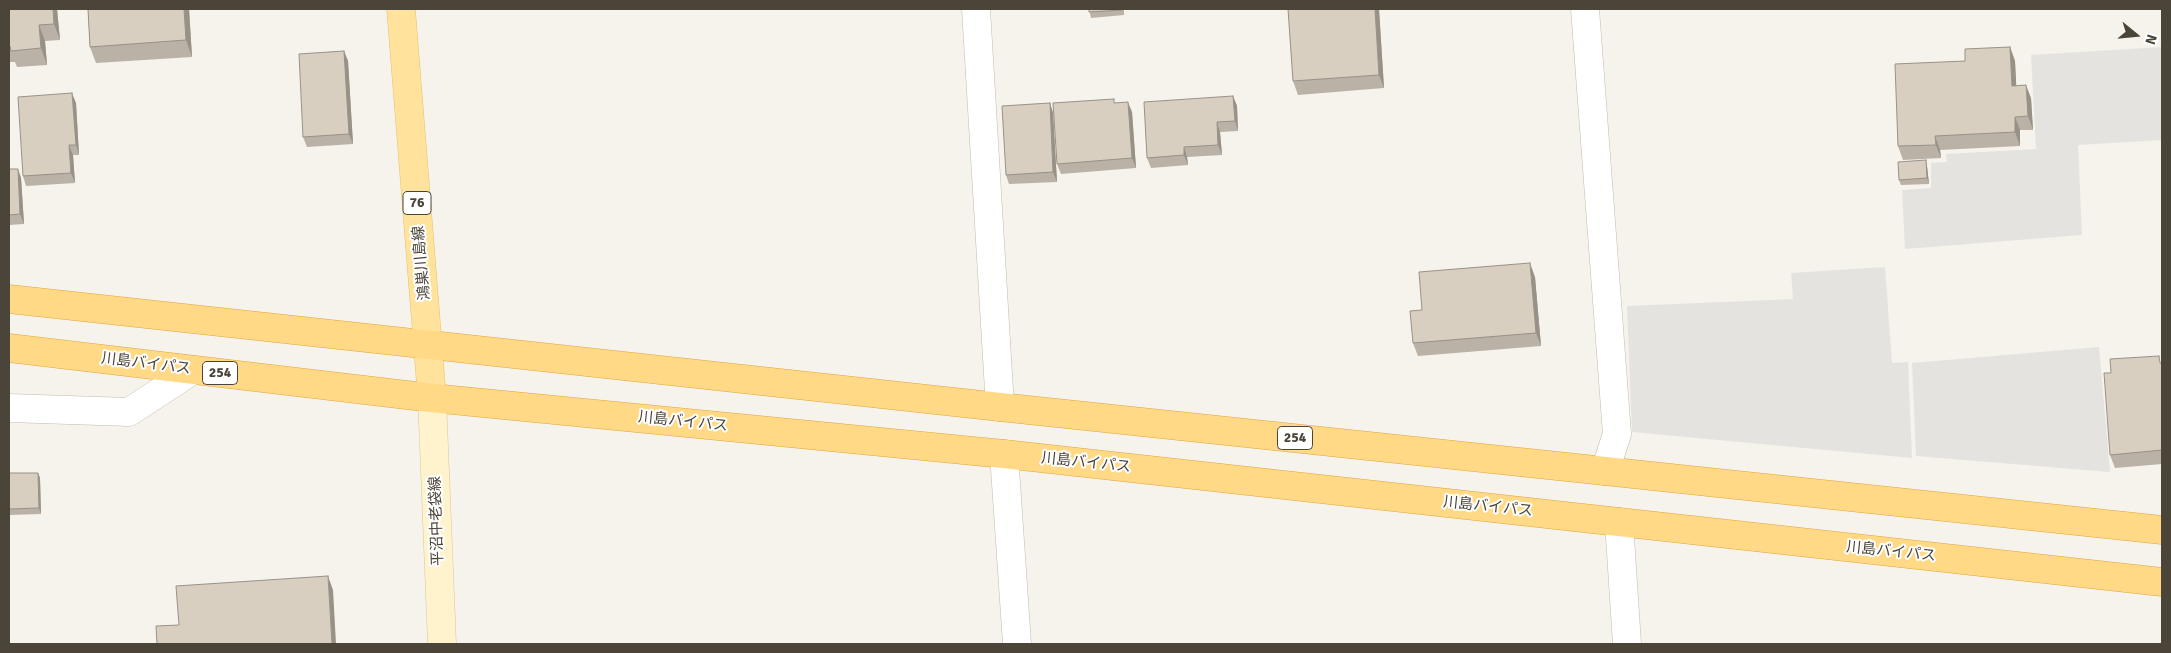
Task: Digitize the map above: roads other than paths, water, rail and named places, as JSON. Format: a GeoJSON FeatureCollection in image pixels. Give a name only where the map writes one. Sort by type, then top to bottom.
{"type":"FeatureCollection","features":[{"type":"Feature","properties":{"kind":"highway","name":"254"},"geometry":{"type":"LineString","coordinates":[[9,299],[428,343],[1000,407],[2162,530]]}},
{"type":"Feature","properties":{"kind":"highway","name":"川島バイパス"},"geometry":{"type":"LineString","coordinates":[[9,348],[432,398],[1004,454],[2162,582]]}},
{"type":"Feature","properties":{"kind":"main road","name":"鴻巣川島線"},"geometry":{"type":"LineString","coordinates":[[401,9],[432,398]]}},
{"type":"Feature","properties":{"kind":"main road","name":"平沼中老袋線"},"geometry":{"type":"LineString","coordinates":[[432,398],[442,644]]}},
{"type":"Feature","properties":{"kind":"street"},"geometry":{"type":"LineString","coordinates":[[976,9],[1000,407]]}},
{"type":"Feature","properties":{"kind":"street"},"geometry":{"type":"LineString","coordinates":[[1585,9],[1617,434],[1605,471]]}},
{"type":"Feature","properties":{"kind":"street"},"geometry":{"type":"LineString","coordinates":[[9,408],[128,412],[193,370]]}},
{"type":"Feature","properties":{"kind":"street"},"geometry":{"type":"LineString","coordinates":[[1004,454],[1017,644]]}},
{"type":"Feature","properties":{"kind":"street"},"geometry":{"type":"LineString","coordinates":[[1619,522],[1627,644]]}}]}
